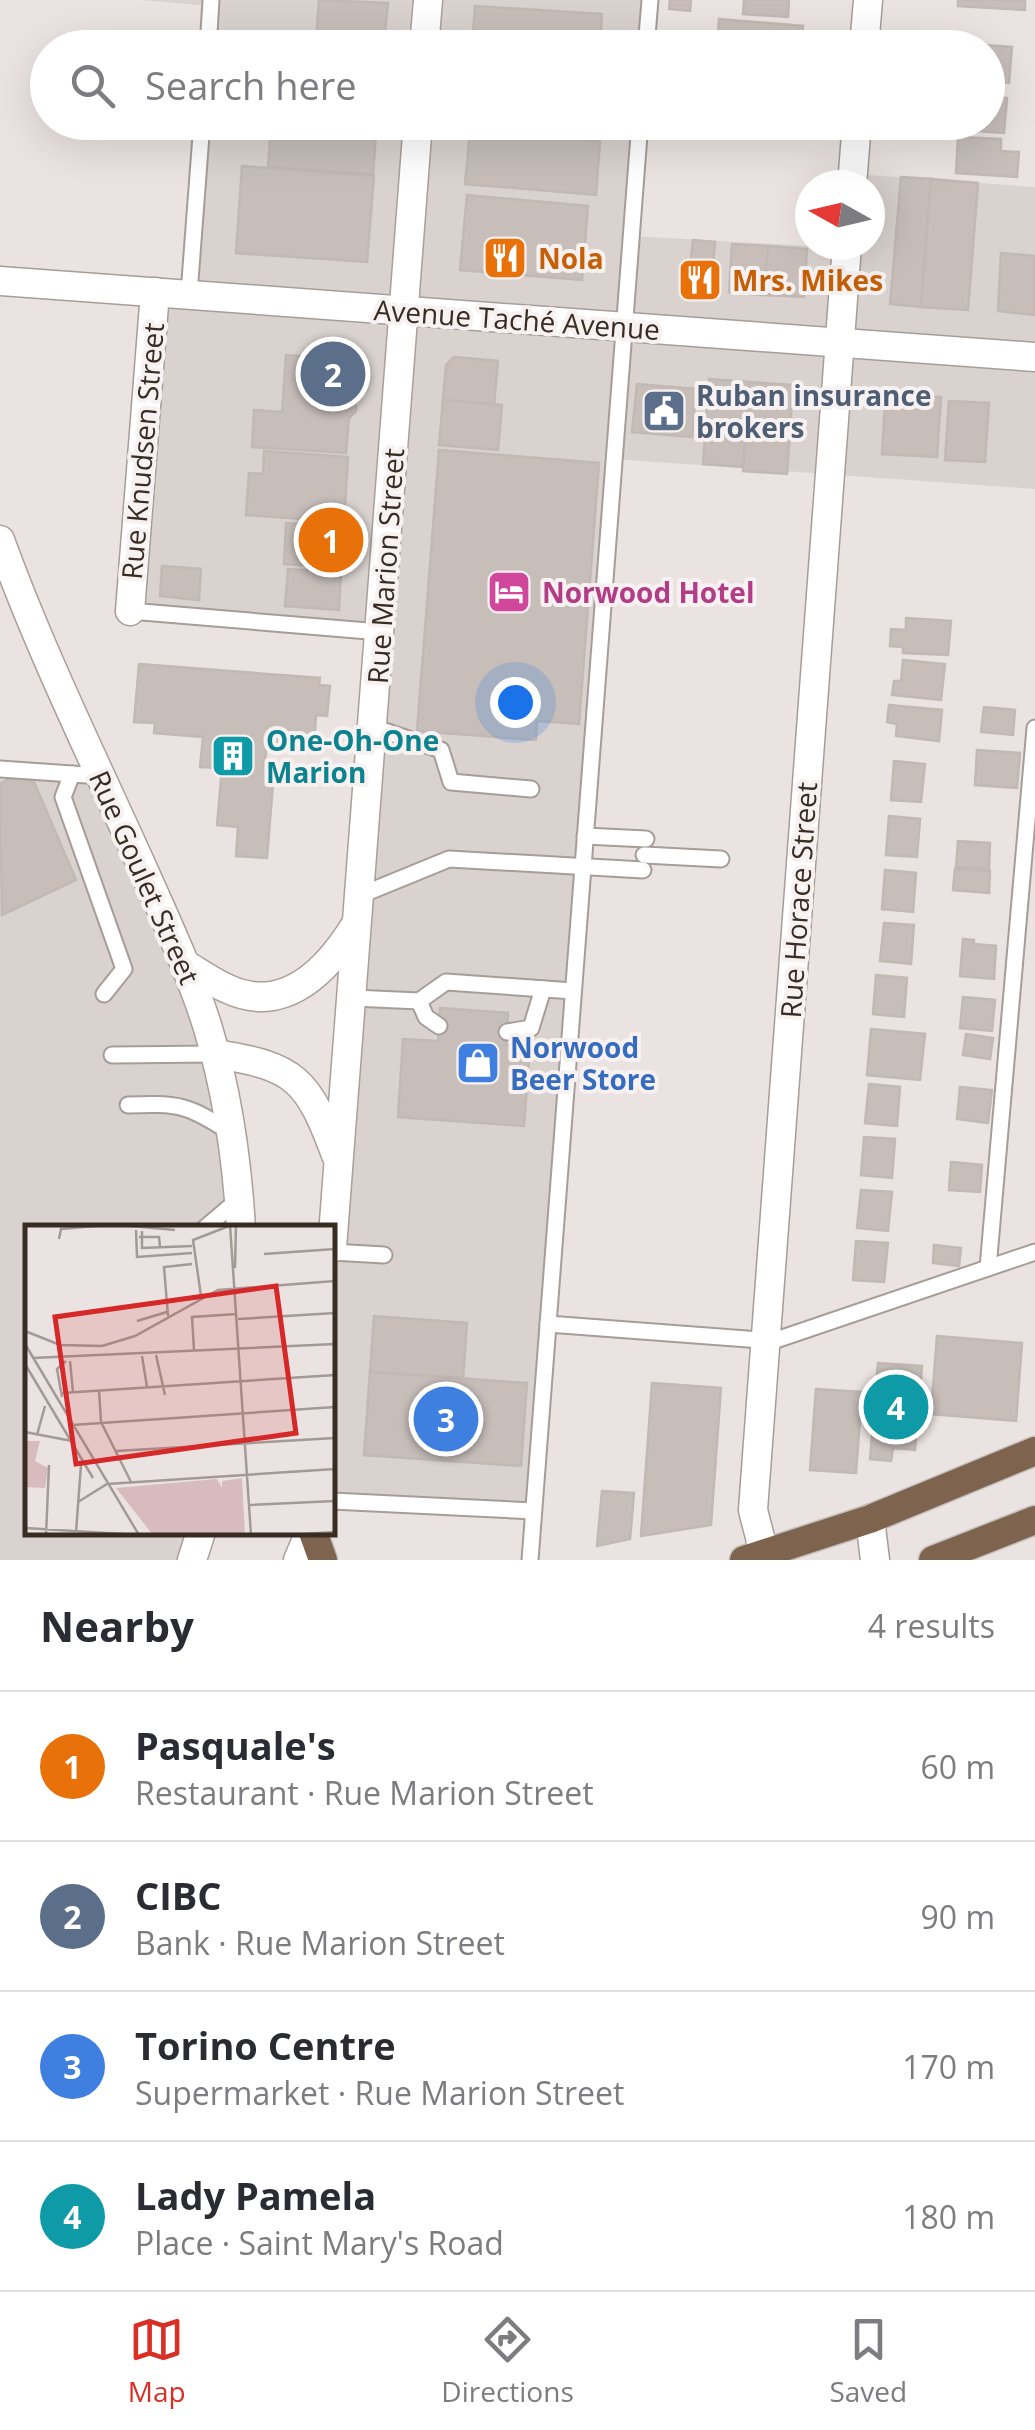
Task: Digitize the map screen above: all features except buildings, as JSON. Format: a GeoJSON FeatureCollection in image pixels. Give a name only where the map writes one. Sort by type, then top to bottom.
{"type":"FeatureCollection","features":[{"type":"Feature","properties":{"kind":"highway"},"geometry":{"type":"LineString","coordinates":[[754,1557],[870,1519],[1035,1451]]}},
{"type":"Feature","properties":{"kind":"highway"},"geometry":{"type":"LineString","coordinates":[[933,1560],[1035,1520]]}},
{"type":"Feature","properties":{"kind":"highway"},"geometry":{"type":"LineString","coordinates":[[313,1535],[323,1560]]}},
{"type":"Feature","properties":{"kind":"street"},"geometry":{"type":"LineString","coordinates":[[426,30],[428,0]]}},
{"type":"Feature","properties":{"kind":"street"},"geometry":{"type":"LineString","coordinates":[[866,30],[868,0]]}},
{"type":"Feature","properties":{"kind":"street","name":"Rue Marion Street"},"geometry":{"type":"LineString","coordinates":[[334,1225],[417,140]]}},
{"type":"Feature","properties":{"kind":"street"},"geometry":{"type":"LineString","coordinates":[[853,170],[856,140]]}},
{"type":"Feature","properties":{"kind":"street","name":"Rue Horace Street"},"geometry":{"type":"LineString","coordinates":[[754,1557],[753,1510],[846,260]]}},
{"type":"Feature","properties":{"kind":"street","name":"Avenue Taché Avenue"},"geometry":{"type":"LineString","coordinates":[[0,281],[1035,357]]}},
{"type":"Feature","properties":{"kind":"street","name":"Rue Knudsen Street"},"geometry":{"type":"LineString","coordinates":[[130,611],[155,292]]}},
{"type":"Feature","properties":{"kind":"street","name":"Rue Goulet Street"},"geometry":{"type":"LineString","coordinates":[[0,540],[186,964],[215,1054],[232,1134],[241,1225]]}},
{"type":"Feature","properties":{"kind":"street"},"geometry":{"type":"LineString","coordinates":[[186,964],[229,990],[246,995],[281,994],[300,986],[328,964],[360,907]]}},
{"type":"Feature","properties":{"kind":"street"},"geometry":{"type":"LineString","coordinates":[[215,1054],[260,1061],[293,1078],[308,1092],[322,1117],[339,1161]]}},
{"type":"Feature","properties":{"kind":"street"},"geometry":{"type":"LineString","coordinates":[[870,1519],[874,1560]]}},
{"type":"Feature","properties":{"kind":"street"},"geometry":{"type":"LineString","coordinates":[[298,1560],[310,1535]]}},
{"type":"Feature","properties":{"kind":"street"},"geometry":{"type":"LineString","coordinates":[[308,1560],[312,1535]]}},
{"type":"Feature","properties":{"kind":"lane"},"geometry":{"type":"LineString","coordinates":[[209,30],[211,0]]}},
{"type":"Feature","properties":{"kind":"lane"},"geometry":{"type":"LineString","coordinates":[[648,30],[650,0]]}},
{"type":"Feature","properties":{"kind":"lane"},"geometry":{"type":"LineString","coordinates":[[189,294],[201,140]]}},
{"type":"Feature","properties":{"kind":"lane"},"geometry":{"type":"LineString","coordinates":[[530,1560],[639,140]]}},
{"type":"Feature","properties":{"kind":"lane"},"geometry":{"type":"LineString","coordinates":[[130,611],[380,632]]}},
{"type":"Feature","properties":{"kind":"lane"},"geometry":{"type":"LineString","coordinates":[[374,726],[441,750],[452,782],[531,789]]}},
{"type":"Feature","properties":{"kind":"lane"},"geometry":{"type":"LineString","coordinates":[[988,1268],[1035,728]]}},
{"type":"Feature","properties":{"kind":"lane"},"geometry":{"type":"LineString","coordinates":[[0,769],[102,776]]}},
{"type":"Feature","properties":{"kind":"lane"},"geometry":{"type":"LineString","coordinates":[[72,774],[63,797],[124,969],[104,994]]}},
{"type":"Feature","properties":{"kind":"lane"},"geometry":{"type":"LineString","coordinates":[[585,836],[644,855]]}},
{"type":"Feature","properties":{"kind":"lane"},"geometry":{"type":"LineString","coordinates":[[360,907],[450,859],[583,867],[644,855],[721,859]]}},
{"type":"Feature","properties":{"kind":"lane"},"geometry":{"type":"LineString","coordinates":[[353,998],[419,1001],[446,982],[574,990]]}},
{"type":"Feature","properties":{"kind":"lane"},"geometry":{"type":"LineString","coordinates":[[506,1032],[531,1028],[544,988]]}},
{"type":"Feature","properties":{"kind":"lane"},"geometry":{"type":"LineString","coordinates":[[419,1001],[426,1018],[439,1026]]}},
{"type":"Feature","properties":{"kind":"lane"},"geometry":{"type":"LineString","coordinates":[[112,1055],[215,1054]]}},
{"type":"Feature","properties":{"kind":"lane"},"geometry":{"type":"LineString","coordinates":[[128,1104],[196,1110],[232,1134]]}},
{"type":"Feature","properties":{"kind":"lane"},"geometry":{"type":"LineString","coordinates":[[209,1225],[239,1199]]}},
{"type":"Feature","properties":{"kind":"lane"},"geometry":{"type":"LineString","coordinates":[[335,1250],[384,1255]]}},
{"type":"Feature","properties":{"kind":"lane"},"geometry":{"type":"LineString","coordinates":[[548,1324],[772,1341],[1035,1252]]}},
{"type":"Feature","properties":{"kind":"lane"},"geometry":{"type":"LineString","coordinates":[[335,1501],[534,1511]]}},
{"type":"Feature","properties":{"kind":"shaded area"},"geometry":{"type":"Polygon","coordinates":[[[142,0],[650,0],[648,30],[209,30],[210,6],[142,0]]]}},
{"type":"Feature","properties":{"kind":"shaded area"},"geometry":{"type":"Polygon","coordinates":[[[201,140],[639,140],[632,236],[795,245],[795,260],[885,260],[885,176],[1035,187],[1035,489],[615,459],[533,1511],[335,1501],[335,1232],[379,632],[130,611],[155,292],[188,294],[201,140]]]}},
{"type":"Feature","properties":{"kind":"shaded area"},"geometry":{"type":"Polygon","coordinates":[[[0,771],[101,776],[186,965],[241,1225],[25,1225],[25,1535],[200,1535],[192,1560],[0,1560],[0,771]]]}},
{"type":"Feature","properties":{"kind":"place","name":"Nola"},"geometry":{"type":"Point","coordinates":[505,258]}},
{"type":"Feature","properties":{"kind":"place","name":"Mrs. Mikes"},"geometry":{"type":"Point","coordinates":[700,280]}},
{"type":"Feature","properties":{"kind":"place","name":"CIBC"},"geometry":{"type":"Point","coordinates":[333,374]}},
{"type":"Feature","properties":{"kind":"place","name":"Ruban insurance brokers"},"geometry":{"type":"Point","coordinates":[664,411]}},
{"type":"Feature","properties":{"kind":"place","name":"Pasquale's"},"geometry":{"type":"Point","coordinates":[331,540]}},
{"type":"Feature","properties":{"kind":"place","name":"Norwood Hotel"},"geometry":{"type":"Point","coordinates":[509,592]}},
{"type":"Feature","properties":{"kind":"place","name":"One-Oh-One Marion"},"geometry":{"type":"Point","coordinates":[233,756]}},
{"type":"Feature","properties":{"kind":"place","name":"Norwood Beer Store"},"geometry":{"type":"Point","coordinates":[478,1063]}},
{"type":"Feature","properties":{"kind":"place","name":"Lady Pamela"},"geometry":{"type":"Point","coordinates":[896,1407]}},
{"type":"Feature","properties":{"kind":"place","name":"Torino Centre"},"geometry":{"type":"Point","coordinates":[446,1419]}}]}
